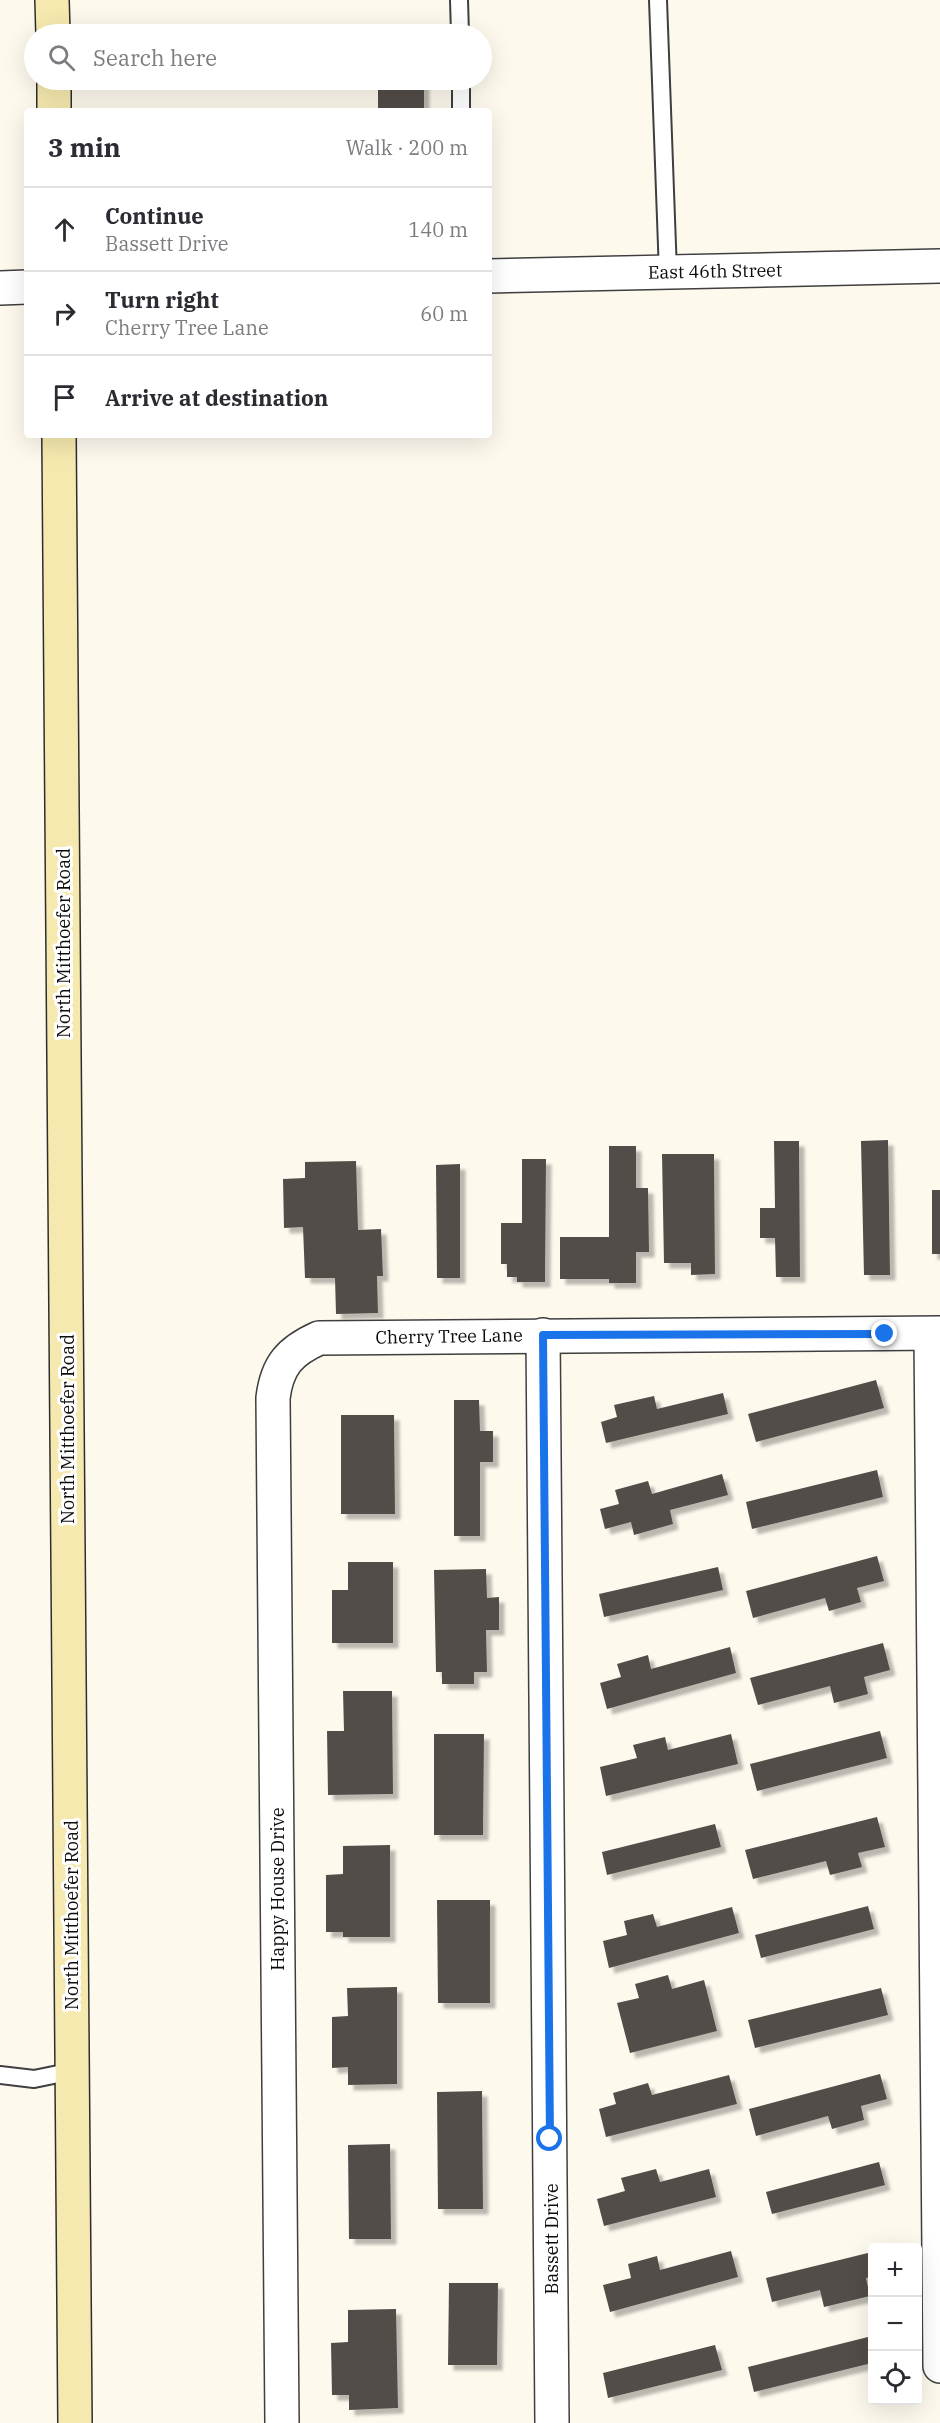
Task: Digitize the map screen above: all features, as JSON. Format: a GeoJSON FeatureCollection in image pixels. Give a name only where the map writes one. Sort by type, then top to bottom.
{"type":"FeatureCollection","features":[{"type":"Feature","properties":{"kind":"main road"},"geometry":{"type":"LineString","coordinates":[[52,0],[53,24]]}},
{"type":"Feature","properties":{"kind":"main road"},"geometry":{"type":"LineString","coordinates":[[54,90],[54,108]]}},
{"type":"Feature","properties":{"kind":"main road","name":"North Mitthoefer Road"},"geometry":{"type":"LineString","coordinates":[[59,438],[75,2423]]}},
{"type":"Feature","properties":{"kind":"street","name":"East 46th Street"},"geometry":{"type":"LineString","coordinates":[[492,276],[940,266]]}},
{"type":"Feature","properties":{"kind":"street"},"geometry":{"type":"LineString","coordinates":[[0,288],[24,287]]}},
{"type":"Feature","properties":{"kind":"street"},"geometry":{"type":"LineString","coordinates":[[936,1334],[940,2366]]}},
{"type":"Feature","properties":{"kind":"street","name":"Cherry Tree Lane"},"geometry":{"type":"LineString","coordinates":[[288,1358],[307,1344],[320,1338],[936,1334]]}},
{"type":"Feature","properties":{"kind":"street","name":"Bassett Drive"},"geometry":{"type":"LineString","coordinates":[[543,1335],[552,2423]]}},
{"type":"Feature","properties":{"kind":"street","name":"Happy House Drive"},"geometry":{"type":"LineString","coordinates":[[282,2423],[273,1398],[280,1369],[288,1358]]}},
{"type":"Feature","properties":{"kind":"lane"},"geometry":{"type":"LineString","coordinates":[[459,0],[460,24]]}},
{"type":"Feature","properties":{"kind":"lane"},"geometry":{"type":"LineString","coordinates":[[658,0],[668,273]]}},
{"type":"Feature","properties":{"kind":"lane"},"geometry":{"type":"LineString","coordinates":[[461,90],[461,108]]}},
{"type":"Feature","properties":{"kind":"lane"},"geometry":{"type":"LineString","coordinates":[[0,2075],[34,2079],[73,2071]]}},
{"type":"Feature","properties":{"kind":"building"},"geometry":{"type":"Polygon","coordinates":[[[378,90],[424,90],[424,108],[378,108],[378,90]]]}},
{"type":"Feature","properties":{"kind":"building"},"geometry":{"type":"Polygon","coordinates":[[[888,1140],[890,1275],[864,1275],[861,1141],[888,1140]]]}},
{"type":"Feature","properties":{"kind":"building"},"geometry":{"type":"Polygon","coordinates":[[[774,1141],[799,1141],[800,1277],[776,1277],[775,1238],[760,1238],[760,1208],[775,1208],[774,1141]]]}},
{"type":"Feature","properties":{"kind":"building"},"geometry":{"type":"Polygon","coordinates":[[[609,1146],[636,1146],[636,1188],[648,1188],[649,1252],[636,1252],[636,1283],[609,1283],[609,1279],[560,1279],[560,1237],[609,1237],[609,1146]]]}},
{"type":"Feature","properties":{"kind":"building"},"geometry":{"type":"Polygon","coordinates":[[[662,1154],[714,1154],[715,1274],[691,1275],[691,1263],[664,1263],[662,1154]]]}},
{"type":"Feature","properties":{"kind":"building"},"geometry":{"type":"Polygon","coordinates":[[[522,1159],[546,1159],[545,1282],[517,1282],[517,1277],[507,1277],[507,1264],[501,1264],[501,1223],[522,1223],[522,1159]]]}},
{"type":"Feature","properties":{"kind":"building"},"geometry":{"type":"Polygon","coordinates":[[[356,1161],[358,1230],[381,1229],[383,1276],[377,1276],[378,1313],[336,1314],[335,1278],[305,1278],[303,1227],[284,1228],[283,1179],[305,1178],[305,1162],[356,1161]]]}},
{"type":"Feature","properties":{"kind":"building"},"geometry":{"type":"Polygon","coordinates":[[[460,1164],[460,1278],[437,1278],[436,1165],[460,1164]]]}},
{"type":"Feature","properties":{"kind":"building"},"geometry":{"type":"Polygon","coordinates":[[[932,1190],[940,1190],[940,1254],[932,1254],[932,1190]]]}},
{"type":"Feature","properties":{"kind":"building"},"geometry":{"type":"Polygon","coordinates":[[[876,1380],[884,1408],[756,1442],[748,1414],[876,1380]]]}},
{"type":"Feature","properties":{"kind":"building"},"geometry":{"type":"Polygon","coordinates":[[[723,1393],[728,1414],[606,1443],[601,1422],[617,1417],[614,1405],[654,1396],[657,1409],[723,1393]]]}},
{"type":"Feature","properties":{"kind":"building"},"geometry":{"type":"Polygon","coordinates":[[[454,1400],[479,1400],[480,1431],[493,1431],[493,1462],[480,1462],[480,1536],[454,1536],[454,1400]]]}},
{"type":"Feature","properties":{"kind":"building"},"geometry":{"type":"Polygon","coordinates":[[[341,1415],[394,1415],[395,1514],[341,1514],[341,1415]]]}},
{"type":"Feature","properties":{"kind":"building"},"geometry":{"type":"Polygon","coordinates":[[[877,1470],[883,1497],[752,1529],[746,1502],[877,1470]]]}},
{"type":"Feature","properties":{"kind":"building"},"geometry":{"type":"Polygon","coordinates":[[[722,1474],[728,1495],[670,1510],[673,1524],[634,1535],[631,1522],[605,1529],[600,1509],[619,1504],[615,1490],[648,1481],[652,1494],[722,1474]]]}},
{"type":"Feature","properties":{"kind":"building"},"geometry":{"type":"Polygon","coordinates":[[[877,1556],[884,1581],[857,1588],[861,1602],[829,1611],[825,1598],[753,1618],[746,1591],[877,1556]]]}},
{"type":"Feature","properties":{"kind":"building"},"geometry":{"type":"Polygon","coordinates":[[[348,1562],[393,1562],[393,1643],[332,1643],[332,1590],[348,1590],[348,1562]]]}},
{"type":"Feature","properties":{"kind":"building"},"geometry":{"type":"Polygon","coordinates":[[[718,1567],[723,1590],[604,1617],[599,1594],[718,1567]]]}},
{"type":"Feature","properties":{"kind":"building"},"geometry":{"type":"Polygon","coordinates":[[[486,1569],[487,1598],[499,1597],[499,1630],[486,1630],[487,1672],[474,1672],[474,1684],[442,1684],[442,1672],[436,1672],[434,1570],[486,1569]]]}},
{"type":"Feature","properties":{"kind":"building"},"geometry":{"type":"Polygon","coordinates":[[[883,1643],[890,1670],[864,1677],[868,1694],[834,1703],[830,1686],[758,1705],[750,1678],[883,1643]]]}},
{"type":"Feature","properties":{"kind":"building"},"geometry":{"type":"Polygon","coordinates":[[[730,1647],[736,1673],[607,1709],[600,1683],[621,1677],[617,1664],[648,1655],[651,1669],[730,1647]]]}},
{"type":"Feature","properties":{"kind":"building"},"geometry":{"type":"Polygon","coordinates":[[[343,1691],[392,1691],[393,1794],[328,1795],[327,1731],[344,1731],[343,1691]]]}},
{"type":"Feature","properties":{"kind":"building"},"geometry":{"type":"Polygon","coordinates":[[[880,1731],[887,1758],[757,1791],[750,1764],[880,1731]]]}},
{"type":"Feature","properties":{"kind":"building"},"geometry":{"type":"Polygon","coordinates":[[[434,1734],[484,1734],[483,1835],[434,1835],[434,1734]]]}},
{"type":"Feature","properties":{"kind":"building"},"geometry":{"type":"Polygon","coordinates":[[[731,1734],[738,1764],[606,1796],[600,1767],[637,1758],[633,1745],[665,1737],[668,1750],[731,1734]]]}},
{"type":"Feature","properties":{"kind":"building"},"geometry":{"type":"Polygon","coordinates":[[[877,1817],[885,1847],[858,1853],[862,1867],[830,1875],[826,1861],[753,1879],[745,1850],[877,1817]]]}},
{"type":"Feature","properties":{"kind":"building"},"geometry":{"type":"Polygon","coordinates":[[[715,1824],[721,1847],[607,1875],[602,1852],[715,1824]]]}},
{"type":"Feature","properties":{"kind":"building"},"geometry":{"type":"Polygon","coordinates":[[[390,1845],[390,1937],[343,1937],[343,1932],[326,1932],[326,1875],[343,1874],[343,1846],[390,1845]]]}},
{"type":"Feature","properties":{"kind":"building"},"geometry":{"type":"Polygon","coordinates":[[[437,1900],[490,1900],[490,2003],[438,2003],[437,1900]]]}},
{"type":"Feature","properties":{"kind":"building"},"geometry":{"type":"Polygon","coordinates":[[[868,1906],[874,1929],[761,1958],[755,1935],[868,1906]]]}},
{"type":"Feature","properties":{"kind":"building"},"geometry":{"type":"Polygon","coordinates":[[[732,1907],[739,1933],[609,1968],[603,1941],[627,1935],[624,1921],[653,1914],[657,1927],[732,1907]]]}},
{"type":"Feature","properties":{"kind":"building"},"geometry":{"type":"Polygon","coordinates":[[[668,1975],[672,1989],[704,1980],[717,2031],[630,2053],[617,2003],[639,1998],[635,1984],[668,1975]]]}},
{"type":"Feature","properties":{"kind":"building"},"geometry":{"type":"Polygon","coordinates":[[[397,1987],[397,2084],[348,2085],[348,2067],[332,2068],[332,2017],[348,2016],[347,1988],[397,1987]]]}},
{"type":"Feature","properties":{"kind":"building"},"geometry":{"type":"Polygon","coordinates":[[[881,1988],[888,2015],[755,2048],[748,2020],[881,1988]]]}},
{"type":"Feature","properties":{"kind":"building"},"geometry":{"type":"Polygon","coordinates":[[[880,2074],[887,2099],[861,2106],[864,2120],[832,2129],[828,2116],[756,2136],[749,2109],[880,2074]]]}},
{"type":"Feature","properties":{"kind":"building"},"geometry":{"type":"Polygon","coordinates":[[[729,2075],[737,2104],[606,2137],[599,2109],[616,2104],[613,2093],[648,2083],[652,2095],[729,2075]]]}},
{"type":"Feature","properties":{"kind":"building"},"geometry":{"type":"Polygon","coordinates":[[[482,2091],[483,2209],[438,2209],[437,2092],[482,2091]]]}},
{"type":"Feature","properties":{"kind":"building"},"geometry":{"type":"Polygon","coordinates":[[[390,2144],[391,2239],[349,2239],[348,2145],[390,2144]]]}},
{"type":"Feature","properties":{"kind":"building"},"geometry":{"type":"Polygon","coordinates":[[[879,2162],[885,2185],[772,2214],[766,2192],[879,2162]]]}},
{"type":"Feature","properties":{"kind":"building"},"geometry":{"type":"Polygon","coordinates":[[[656,2169],[660,2182],[709,2169],[716,2197],[604,2226],[597,2199],[625,2191],[621,2178],[656,2169]]]}},
{"type":"Feature","properties":{"kind":"building"},"geometry":{"type":"Polygon","coordinates":[[[731,2251],[738,2277],[610,2312],[603,2285],[631,2278],[628,2264],[657,2256],[660,2270],[731,2251]]]}},
{"type":"Feature","properties":{"kind":"building"},"geometry":{"type":"Polygon","coordinates":[[[868,2253],[868,2278],[866,2278],[868,2296],[824,2307],[820,2290],[772,2302],[766,2278],[868,2253]]]}},
{"type":"Feature","properties":{"kind":"building"},"geometry":{"type":"Polygon","coordinates":[[[449,2283],[498,2283],[497,2365],[448,2365],[449,2283]]]}},
{"type":"Feature","properties":{"kind":"building"},"geometry":{"type":"Polygon","coordinates":[[[396,2309],[398,2408],[349,2410],[349,2395],[332,2395],[331,2343],[348,2342],[348,2310],[396,2309]]]}},
{"type":"Feature","properties":{"kind":"building"},"geometry":{"type":"Polygon","coordinates":[[[868,2337],[868,2364],[754,2392],[748,2367],[868,2337]]]}},
{"type":"Feature","properties":{"kind":"building"},"geometry":{"type":"Polygon","coordinates":[[[715,2345],[722,2370],[608,2398],[603,2373],[715,2345]]]}},
{"type":"Feature","properties":{"kind":"route"},"geometry":{"type":"LineString","coordinates":[[550,2139],[543,1335],[885,1334]]}}]}
